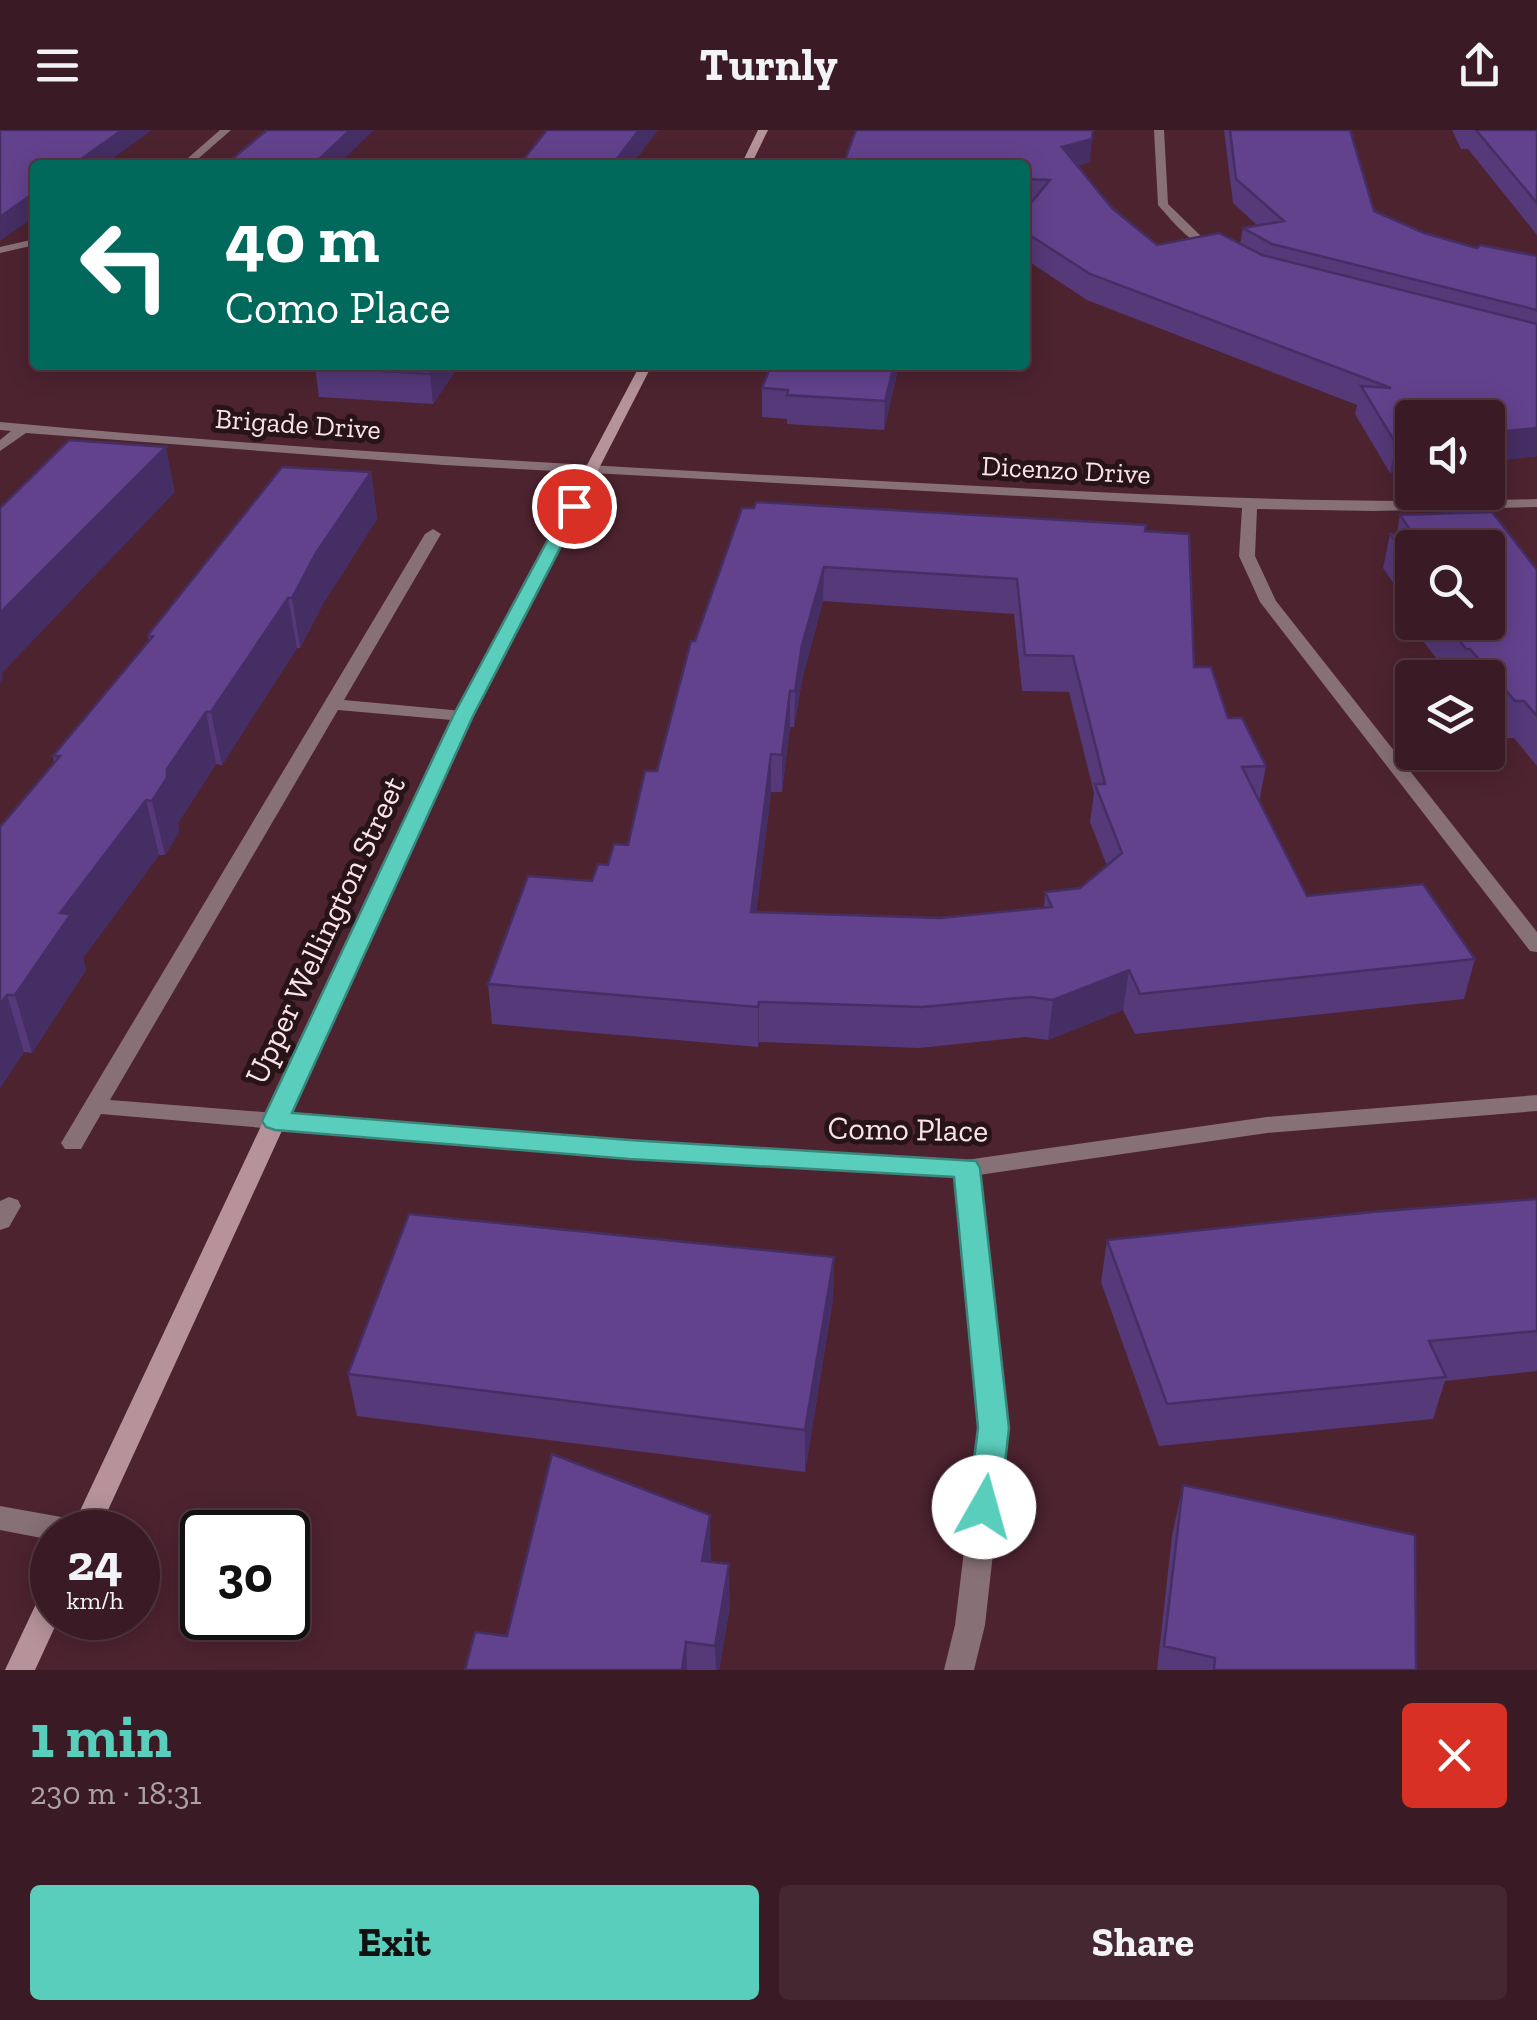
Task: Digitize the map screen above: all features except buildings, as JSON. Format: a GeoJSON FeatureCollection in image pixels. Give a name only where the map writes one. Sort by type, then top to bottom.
{"type":"FeatureCollection","features":[{"type":"Feature","properties":{"kind":"main road"},"geometry":{"type":"LineString","coordinates":[[748,160],[763,130]]}},
{"type":"Feature","properties":{"kind":"main road","name":"Upper Wellington Street"},"geometry":{"type":"LineString","coordinates":[[91,1510],[463,716],[643,370]]}},
{"type":"Feature","properties":{"kind":"main road"},"geometry":{"type":"LineString","coordinates":[[20,1670],[34,1640]]}},
{"type":"Feature","properties":{"kind":"street"},"geometry":{"type":"LineString","coordinates":[[191,160],[226,130]]}},
{"type":"Feature","properties":{"kind":"street"},"geometry":{"type":"LineString","coordinates":[[1159,130],[1163,205],[1200,240],[1231,258]]}},
{"type":"Feature","properties":{"kind":"street"},"geometry":{"type":"LineString","coordinates":[[0,250],[30,243]]}},
{"type":"Feature","properties":{"kind":"street","name":"Brigade Drive"},"geometry":{"type":"LineString","coordinates":[[0,426],[592,471]]}},
{"type":"Feature","properties":{"kind":"street"},"geometry":{"type":"LineString","coordinates":[[0,447],[24,428]]}},
{"type":"Feature","properties":{"kind":"street","name":"Dicenzo Drive"},"geometry":{"type":"LineString","coordinates":[[592,471],[1250,504],[1420,508],[1537,502]]}},
{"type":"Feature","properties":{"kind":"street"},"geometry":{"type":"LineString","coordinates":[[1250,504],[1247,556],[1268,602],[1537,946]]}},
{"type":"Feature","properties":{"kind":"street"},"geometry":{"type":"LineString","coordinates":[[73,1143],[433,534]]}},
{"type":"Feature","properties":{"kind":"street"},"geometry":{"type":"LineString","coordinates":[[332,704],[463,716]]}},
{"type":"Feature","properties":{"kind":"street","name":"Como Place"},"geometry":{"type":"LineString","coordinates":[[94,1106],[629,1150],[966,1168],[1267,1126],[1537,1103]]}},
{"type":"Feature","properties":{"kind":"street"},"geometry":{"type":"LineString","coordinates":[[959,1670],[970,1625],[993,1428],[966,1168]]}},
{"type":"Feature","properties":{"kind":"street"},"geometry":{"type":"LineString","coordinates":[[0,1518],[30,1523]]}},
{"type":"Feature","properties":{"kind":"route"},"geometry":{"type":"LineString","coordinates":[[574,506],[463,716],[275,1121],[629,1150],[966,1168],[993,1428],[984,1507]]}}]}
